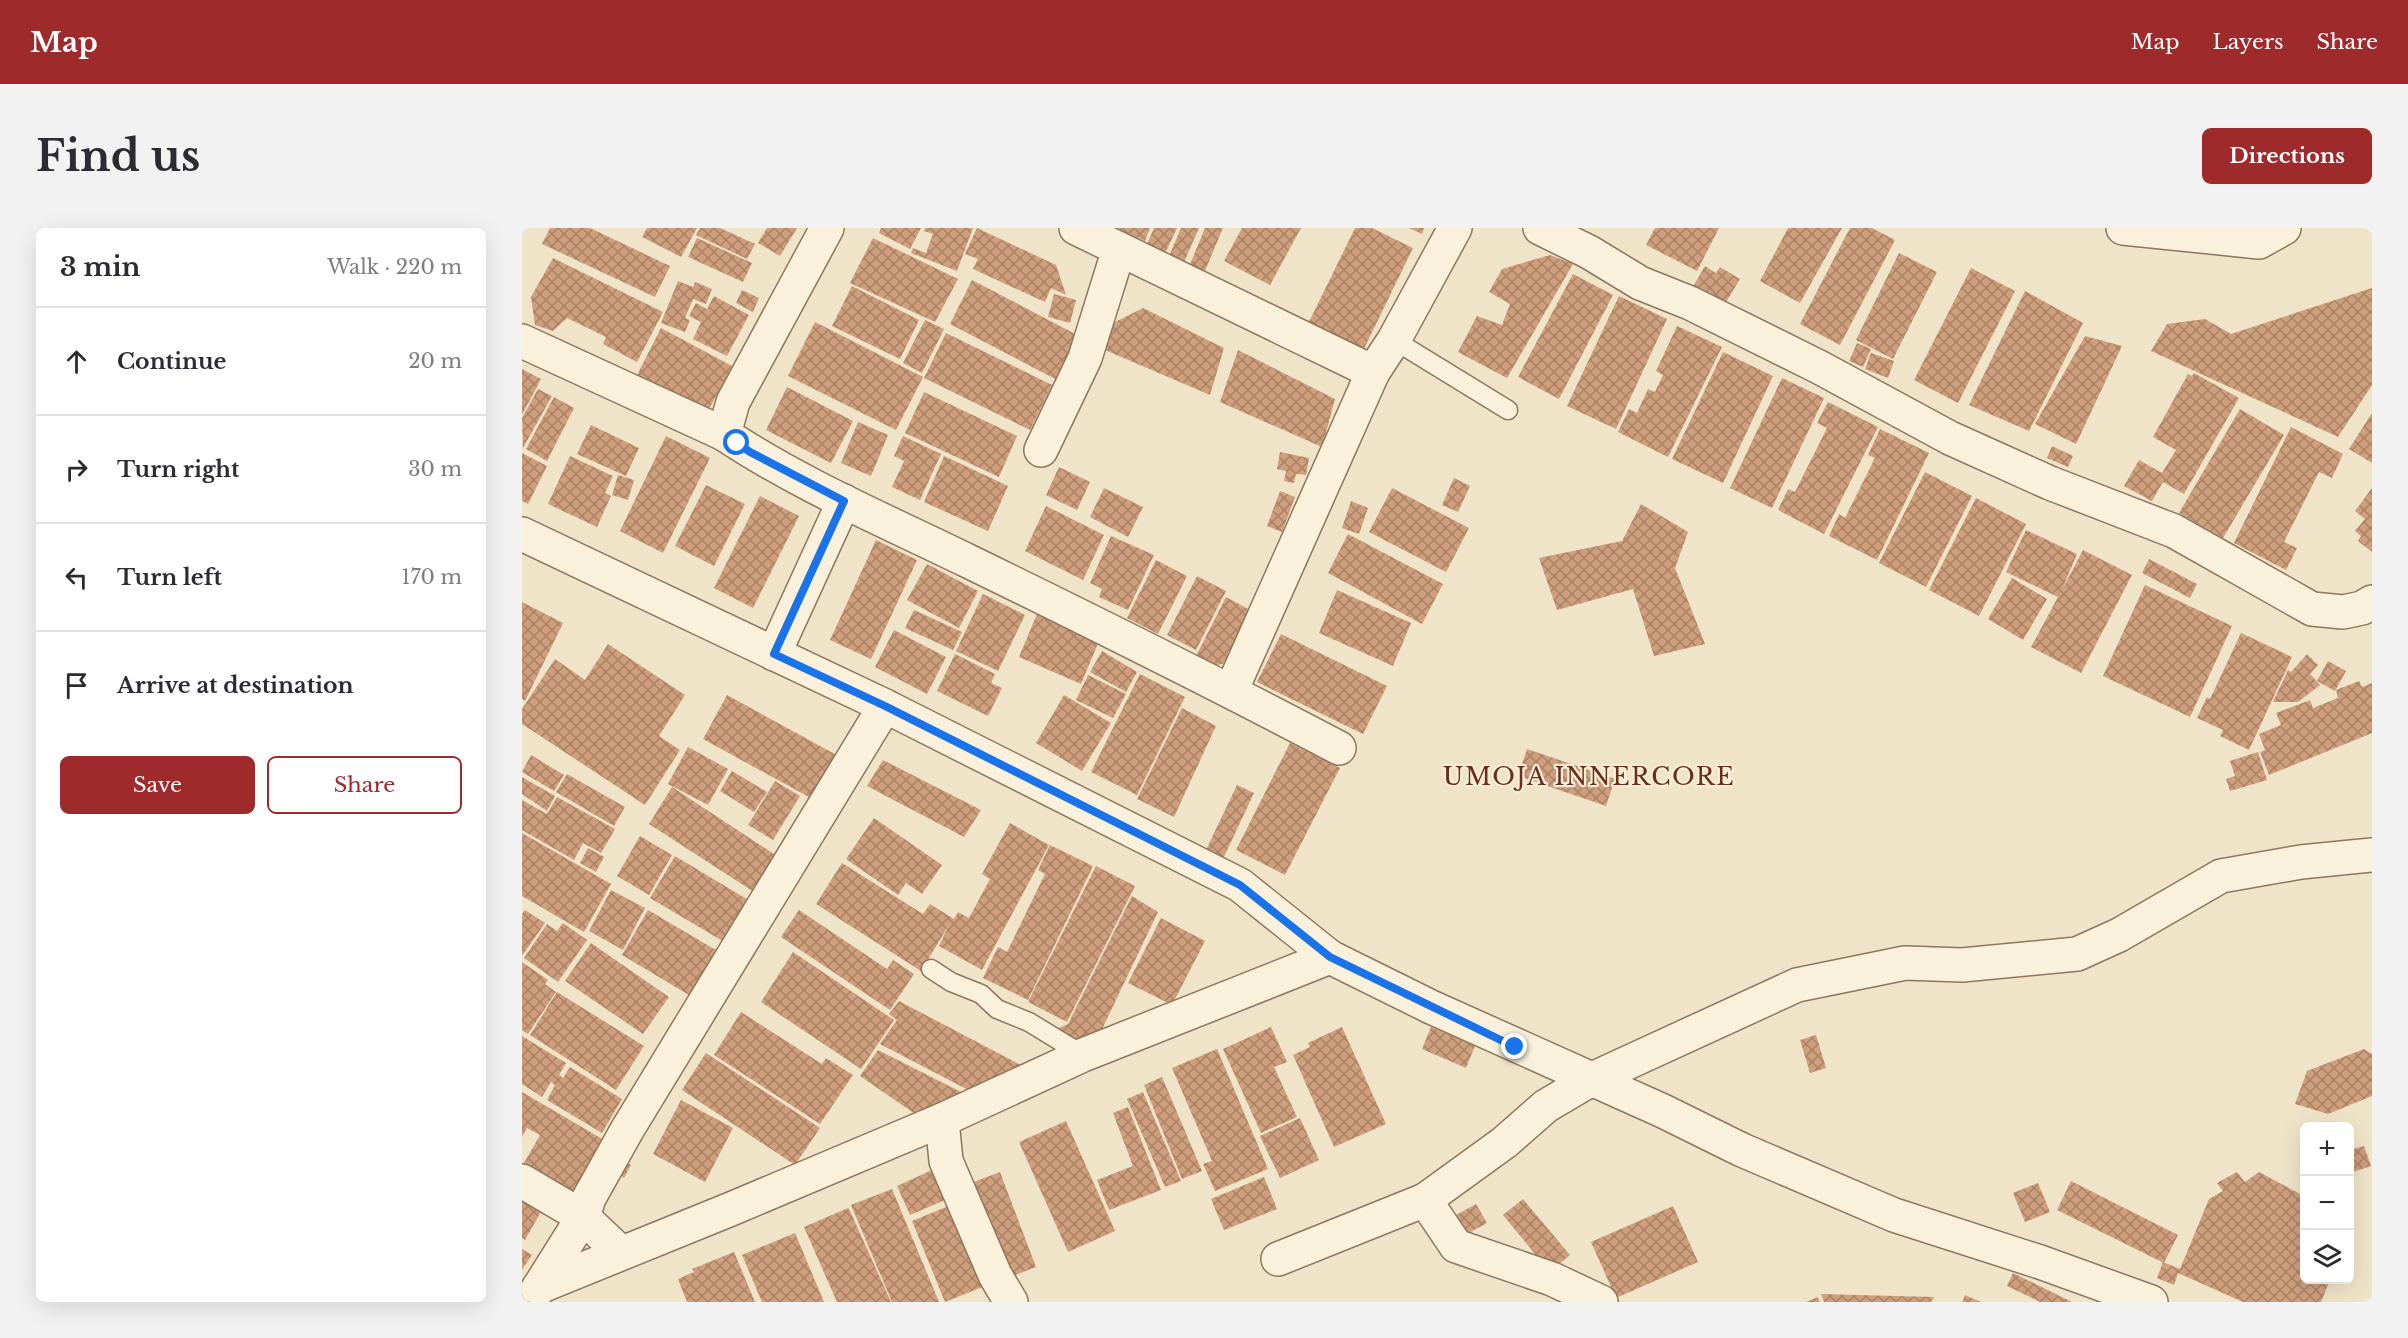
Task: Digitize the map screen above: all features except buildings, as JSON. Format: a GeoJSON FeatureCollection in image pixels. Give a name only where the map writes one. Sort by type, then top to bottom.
{"type":"FeatureCollection","features":[{"type":"Feature","properties":{"kind":"street"},"geometry":{"type":"LineString","coordinates":[[724,434],[734,402],[827,228]]}},
{"type":"Feature","properties":{"kind":"street"},"geometry":{"type":"LineString","coordinates":[[1076,228],[1374,372]]}},
{"type":"Feature","properties":{"kind":"street"},"geometry":{"type":"LineString","coordinates":[[1231,691],[1374,372],[1455,228]]}},
{"type":"Feature","properties":{"kind":"street"},"geometry":{"type":"LineString","coordinates":[[1540,228],[1589,252],[1640,283],[1690,303],[1819,367],[1950,438],[2050,483],[2174,531],[2312,609],[2343,612],[2362,608],[2372,602]]}},
{"type":"Feature","properties":{"kind":"street"},"geometry":{"type":"LineString","coordinates":[[2123,228],[2259,242],[2284,228]]}},
{"type":"Feature","properties":{"kind":"street"},"geometry":{"type":"LineString","coordinates":[[1041,450],[1085,358],[1119,249]]}},
{"type":"Feature","properties":{"kind":"street"},"geometry":{"type":"LineString","coordinates":[[522,341],[724,434],[750,452],[844,501],[1231,691],[1340,748]]}},
{"type":"Feature","properties":{"kind":"street"},"geometry":{"type":"LineString","coordinates":[[774,654],[844,501]]}},
{"type":"Feature","properties":{"kind":"street"},"geometry":{"type":"LineString","coordinates":[[522,534],[885,706],[1240,885],[1330,957],[1431,1008],[1663,1111],[1742,1150],[1894,1215],[2040,1262],[2151,1302]]}},
{"type":"Feature","properties":{"kind":"street"},"geometry":{"type":"LineString","coordinates":[[535,1294],[583,1217],[589,1198],[627,1130],[885,706]]}},
{"type":"Feature","properties":{"kind":"street"},"geometry":{"type":"LineString","coordinates":[[1278,1259],[1425,1200],[1505,1142],[1546,1106],[1590,1080],[1797,985],[1905,963],[1962,965],[2077,954],[2119,935],[2221,876],[2301,862],[2372,855]]}},
{"type":"Feature","properties":{"kind":"street"},"geometry":{"type":"LineString","coordinates":[[535,1294],[621,1253],[942,1120],[1083,1055],[1330,957]]}},
{"type":"Feature","properties":{"kind":"street"},"geometry":{"type":"LineString","coordinates":[[942,1120],[946,1161],[995,1275],[1011,1302]]}},
{"type":"Feature","properties":{"kind":"street"},"geometry":{"type":"LineString","coordinates":[[522,1181],[583,1217],[621,1253]]}},
{"type":"Feature","properties":{"kind":"street"},"geometry":{"type":"LineString","coordinates":[[1425,1200],[1456,1246],[1552,1280],[1601,1302]]}},
{"type":"Feature","properties":{"kind":"lane"},"geometry":{"type":"LineString","coordinates":[[1394,340],[1508,410]]}},
{"type":"Feature","properties":{"kind":"lane"},"geometry":{"type":"LineString","coordinates":[[931,969],[951,982],[981,994],[997,1009],[1029,1022],[1083,1055]]}},
{"type":"Feature","properties":{"kind":"district","name":"UMOJA INNERCORE"},"geometry":{"type":"Point","coordinates":[1589,776]}},
{"type":"Feature","properties":{"kind":"route"},"geometry":{"type":"LineString","coordinates":[[737,443],[844,501],[774,654],[885,706],[1240,885],[1330,957],[1515,1047]]}}]}
